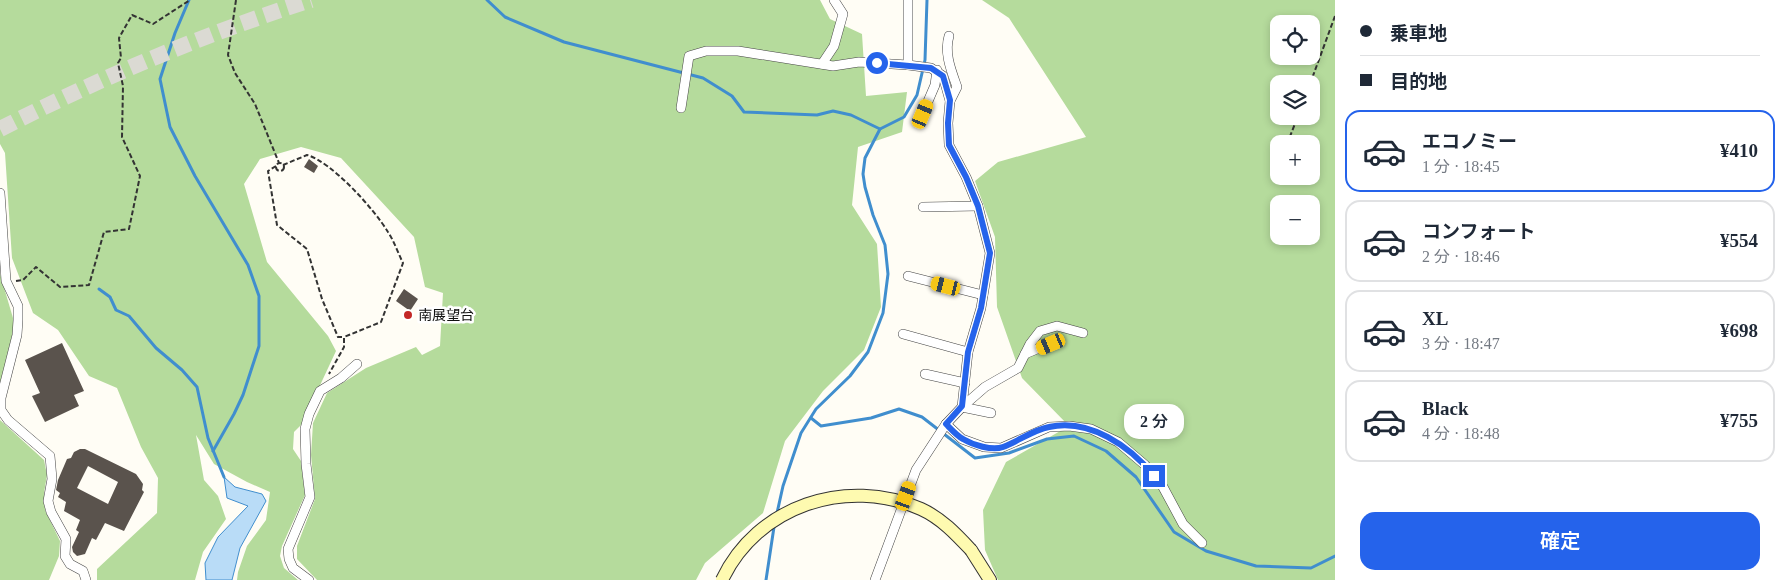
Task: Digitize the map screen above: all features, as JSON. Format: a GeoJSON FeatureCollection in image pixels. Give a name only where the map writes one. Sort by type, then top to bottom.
{"type":"FeatureCollection","features":[{"type":"Feature","properties":{"kind":"main road"},"geometry":{"type":"LineString","coordinates":[[722,580],[741,548],[765,526],[795,509],[814,502],[835,497],[870,496],[890,499],[921,509],[940,520],[971,550],[990,580]]}},
{"type":"Feature","properties":{"kind":"street"},"geometry":{"type":"LineString","coordinates":[[822,64],[834,46],[844,14],[834,0]]}},
{"type":"Feature","properties":{"kind":"street"},"geometry":{"type":"LineString","coordinates":[[908,0],[911,65]]}},
{"type":"Feature","properties":{"kind":"street"},"geometry":{"type":"LineString","coordinates":[[949,36],[946,45],[957,87],[950,100]]}},
{"type":"Feature","properties":{"kind":"street"},"geometry":{"type":"LineString","coordinates":[[681,108],[689,56],[706,51],[738,51],[833,66],[859,62],[911,65],[934,69],[943,76],[950,100],[949,145],[966,177],[978,206],[990,253],[981,308],[968,352],[962,406]]}},
{"type":"Feature","properties":{"kind":"street"},"geometry":{"type":"LineString","coordinates":[[923,114],[935,85],[934,69]]}},
{"type":"Feature","properties":{"kind":"street"},"geometry":{"type":"LineString","coordinates":[[0,193],[6,281],[18,306],[17,336],[1,398],[1,410],[8,420],[50,456],[52,480],[48,501],[51,512],[66,539],[65,556],[70,564],[83,571],[86,580]]}},
{"type":"Feature","properties":{"kind":"street"},"geometry":{"type":"LineString","coordinates":[[923,207],[978,206]]}},
{"type":"Feature","properties":{"kind":"street"},"geometry":{"type":"LineString","coordinates":[[908,276],[983,295]]}},
{"type":"Feature","properties":{"kind":"street"},"geometry":{"type":"LineString","coordinates":[[875,580],[916,470],[945,426],[962,406],[985,387],[1018,368],[1040,331],[1057,326],[1083,333]]}},
{"type":"Feature","properties":{"kind":"street"},"geometry":{"type":"LineString","coordinates":[[903,334],[968,352]]}},
{"type":"Feature","properties":{"kind":"street"},"geometry":{"type":"LineString","coordinates":[[1026,354],[1051,344]]}},
{"type":"Feature","properties":{"kind":"street"},"geometry":{"type":"LineString","coordinates":[[309,580],[293,568],[289,559],[288,548],[310,496],[306,464],[306,429],[309,414],[320,391],[341,378],[357,364]]}},
{"type":"Feature","properties":{"kind":"street"},"geometry":{"type":"LineString","coordinates":[[925,374],[965,383]]}},
{"type":"Feature","properties":{"kind":"street"},"geometry":{"type":"LineString","coordinates":[[962,406],[991,413]]}},
{"type":"Feature","properties":{"kind":"street"},"geometry":{"type":"LineString","coordinates":[[945,426],[962,439],[984,447],[1001,448],[1049,427],[1069,426],[1091,429],[1118,442],[1145,465],[1164,486],[1183,524],[1202,543]]}},
{"type":"Feature","properties":{"kind":"path"},"geometry":{"type":"LineString","coordinates":[[6,281],[23,280],[36,267],[60,287],[89,285],[104,232],[129,229],[140,176],[122,137],[123,86],[118,63],[121,58],[119,38],[132,15],[153,24],[190,0]]}},
{"type":"Feature","properties":{"kind":"path"},"geometry":{"type":"LineString","coordinates":[[236,0],[228,55],[235,73],[255,104],[278,163],[283,165]]}},
{"type":"Feature","properties":{"kind":"path"},"geometry":{"type":"LineString","coordinates":[[1313,75],[1335,16]]}},
{"type":"Feature","properties":{"kind":"path"},"geometry":{"type":"LineString","coordinates":[[276,166],[280,170],[283,168],[283,165],[307,155],[327,166],[350,186],[388,232],[402,263],[381,322],[344,337],[338,337],[322,299],[307,249],[277,226],[268,171],[278,163]]}},
{"type":"Feature","properties":{"kind":"path"},"geometry":{"type":"LineString","coordinates":[[320,391],[344,347],[344,337]]}},
{"type":"Feature","properties":{"kind":"green space"},"geometry":{"type":"Polygon","coordinates":[[[0,0],[820,0],[830,19],[862,34],[866,96],[907,92],[902,132],[858,147],[852,205],[877,244],[881,307],[864,350],[823,391],[785,441],[763,513],[705,563],[696,580],[317,580],[297,559],[297,546],[315,499],[311,455],[313,423],[327,393],[366,368],[416,347],[422,355],[440,346],[443,293],[425,287],[414,237],[341,158],[301,147],[260,159],[244,184],[267,262],[328,336],[336,351],[302,424],[294,432],[293,449],[301,461],[305,495],[282,546],[280,556],[284,568],[298,580],[237,580],[247,546],[266,520],[270,492],[214,464],[196,435],[204,480],[218,496],[226,519],[203,552],[195,580],[97,580],[97,569],[157,513],[158,478],[141,447],[117,388],[89,376],[58,330],[33,313],[12,258],[5,153],[0,144],[0,0]]]}},
{"type":"Feature","properties":{"kind":"green space"},"geometry":{"type":"Polygon","coordinates":[[[982,0],[1335,0],[1335,580],[998,580],[985,550],[983,510],[1006,462],[1069,426],[1022,378],[997,307],[995,237],[975,181],[998,162],[1086,137],[1009,18],[982,0]]]}},
{"type":"Feature","properties":{"kind":"green space"},"geometry":{"type":"Polygon","coordinates":[[[0,274],[13,318],[13,332],[0,384],[0,274]]]}},
{"type":"Feature","properties":{"kind":"green space"},"geometry":{"type":"Polygon","coordinates":[[[0,420],[44,460],[47,475],[44,493],[45,510],[60,541],[59,556],[49,580],[0,580],[0,420]]]}},
{"type":"Feature","properties":{"kind":"water"},"geometry":{"type":"Polygon","coordinates":[[[224,477],[235,487],[262,494],[266,501],[240,548],[232,580],[206,580],[205,563],[218,537],[248,506],[227,498],[224,477]]]}},
{"type":"Feature","properties":{"kind":"building"},"geometry":{"type":"Polygon","coordinates":[[[309,159],[318,166],[314,173],[304,167],[309,159]]]}},
{"type":"Feature","properties":{"kind":"building"},"geometry":{"type":"Polygon","coordinates":[[[404,289],[418,299],[410,311],[396,301],[404,289]]]}},
{"type":"Feature","properties":{"kind":"building"},"geometry":{"type":"Polygon","coordinates":[[[62,343],[84,391],[74,395],[79,406],[45,422],[32,396],[40,393],[25,360],[62,343]]]}},
{"type":"Feature","properties":{"kind":"building"},"geometry":{"type":"Polygon","coordinates":[[[85,449],[136,474],[143,484],[142,490],[144,492],[124,531],[105,523],[96,540],[92,538],[85,554],[77,556],[73,552],[72,547],[79,532],[76,530],[80,520],[64,511],[66,502],[58,497],[60,493],[56,490],[67,459],[71,458],[74,452],[85,449]],[[88,466],[77,488],[108,504],[118,482],[88,466]]]}},
{"type":"Feature","properties":{"kind":"waterway"},"geometry":{"type":"LineString","coordinates":[[189,0],[175,33],[160,79],[170,127],[195,176],[248,265],[259,296],[259,346],[243,395],[213,451]]}},
{"type":"Feature","properties":{"kind":"waterway"},"geometry":{"type":"LineString","coordinates":[[487,0],[505,17],[564,42],[703,78],[732,96],[744,112],[817,115],[833,111],[851,115],[880,129]]}},
{"type":"Feature","properties":{"kind":"waterway"},"geometry":{"type":"LineString","coordinates":[[777,513],[783,486],[801,433],[816,409],[850,376],[868,352],[883,313],[888,274],[885,245],[873,215],[865,187],[863,174],[865,158],[880,129],[904,117],[917,95],[925,60],[927,0]]}},
{"type":"Feature","properties":{"kind":"waterway"},"geometry":{"type":"LineString","coordinates":[[99,289],[110,297],[116,310],[129,316],[156,348],[182,370],[197,387],[208,438],[224,477]]}},
{"type":"Feature","properties":{"kind":"waterway"},"geometry":{"type":"LineString","coordinates":[[811,418],[821,426],[871,418],[899,409],[922,417],[975,458],[1009,453],[1047,439],[1074,436],[1106,451],[1136,477],[1174,532],[1206,551],[1256,566],[1311,568],[1335,556]]}},
{"type":"Feature","properties":{"kind":"waterway"},"geometry":{"type":"LineString","coordinates":[[766,580],[774,527]]}},
{"type":"Feature","properties":{"kind":"tunnel"},"geometry":{"type":"LineString","coordinates":[[0,129],[76,92],[153,58],[231,27],[311,0]]}},
{"type":"Feature","properties":{"kind":"place","name":"南展望台"},"geometry":{"type":"Point","coordinates":[408,315]}},
{"type":"Feature","properties":{"kind":"route"},"geometry":{"type":"LineString","coordinates":[[877,63],[915,65],[931,68],[937,70],[943,76],[950,100],[949,145],[966,177],[978,206],[990,253],[981,308],[968,352],[962,406],[946,424],[962,439],[984,447],[1001,448],[1049,427],[1069,426],[1091,429],[1118,442],[1145,465],[1154,476]]}}]}
